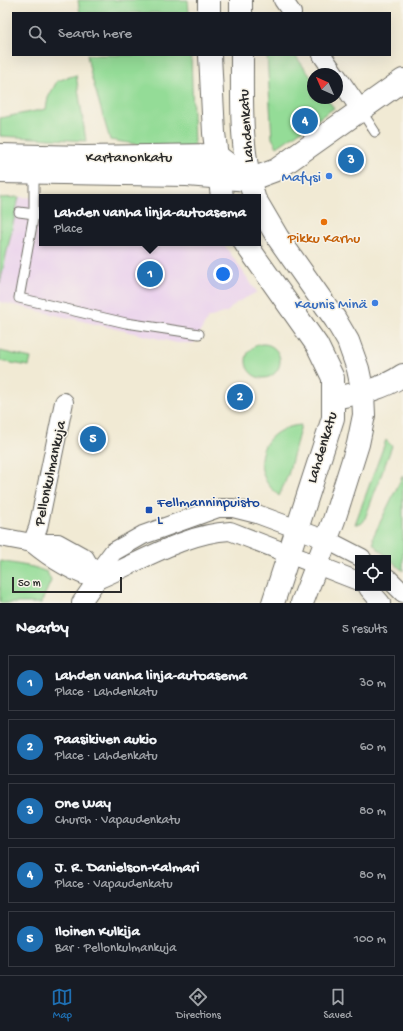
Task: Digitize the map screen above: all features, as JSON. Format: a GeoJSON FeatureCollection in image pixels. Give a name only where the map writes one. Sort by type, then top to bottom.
{"type":"FeatureCollection","features":[{"type":"Feature","properties":{"kind":"main road"},"geometry":{"type":"LineString","coordinates":[[209,0],[209,12]]}},
{"type":"Feature","properties":{"kind":"main road"},"geometry":{"type":"LineString","coordinates":[[241,0],[241,12]]}},
{"type":"Feature","properties":{"kind":"main road","name":"Lahdenkatu"},"geometry":{"type":"LineString","coordinates":[[210,56],[216,154],[220,187]]}},
{"type":"Feature","properties":{"kind":"main road","name":"Lahdenkatu"},"geometry":{"type":"LineString","coordinates":[[242,56],[243,134],[252,188]]}},
{"type":"Feature","properties":{"kind":"main road"},"geometry":{"type":"LineString","coordinates":[[216,154],[252,188],[403,80]]}},
{"type":"Feature","properties":{"kind":"main road","name":"Kartanonkatu"},"geometry":{"type":"LineString","coordinates":[[0,172],[35,164],[92,157],[216,154]]}},
{"type":"Feature","properties":{"kind":"main road","name":"Kartanonkatu"},"geometry":{"type":"LineString","coordinates":[[0,155],[35,164],[220,187],[252,188]]}},
{"type":"Feature","properties":{"kind":"main road"},"geometry":{"type":"LineString","coordinates":[[261,209],[278,238],[335,319],[348,341],[358,369],[364,393],[363,423],[350,470],[318,564],[306,594]]}},
{"type":"Feature","properties":{"kind":"main road","name":"Lahdenkatu"},"geometry":{"type":"LineString","coordinates":[[247,246],[316,344],[333,378],[333,418],[273,603]]}},
{"type":"Feature","properties":{"kind":"main road"},"geometry":{"type":"LineString","coordinates":[[334,398],[364,393],[388,385],[403,374]]}},
{"type":"Feature","properties":{"kind":"street"},"geometry":{"type":"LineString","coordinates":[[283,0],[291,12]]}},
{"type":"Feature","properties":{"kind":"street"},"geometry":{"type":"LineString","coordinates":[[323,56],[331,68]]}},
{"type":"Feature","properties":{"kind":"street"},"geometry":{"type":"LineString","coordinates":[[343,85],[360,110]]}},
{"type":"Feature","properties":{"kind":"street","name":"Pellonkulmankuja"},"geometry":{"type":"LineString","coordinates":[[32,543],[38,528],[64,402]]}},
{"type":"Feature","properties":{"kind":"street"},"geometry":{"type":"LineString","coordinates":[[80,603],[97,580],[104,564],[114,552],[143,535],[218,508],[233,508],[257,514],[296,530],[330,530],[359,555]]}},
{"type":"Feature","properties":{"kind":"street"},"geometry":{"type":"LineString","coordinates":[[97,580],[160,552],[212,532],[230,531],[318,564],[355,580]]}},
{"type":"Feature","properties":{"kind":"street"},"geometry":{"type":"LineString","coordinates":[[0,537],[32,543],[58,543],[76,552],[89,563],[97,580]]}},
{"type":"Feature","properties":{"kind":"street"},"geometry":{"type":"LineString","coordinates":[[391,581],[403,593]]}},
{"type":"Feature","properties":{"kind":"street"},"geometry":{"type":"LineString","coordinates":[[371,591],[381,603]]}},
{"type":"Feature","properties":{"kind":"lane"},"geometry":{"type":"LineString","coordinates":[[360,110],[375,132]]}},
{"type":"Feature","properties":{"kind":"lane"},"geometry":{"type":"LineString","coordinates":[[35,164],[38,215],[19,298],[126,323],[199,334]]}},
{"type":"Feature","properties":{"kind":"lane"},"geometry":{"type":"LineString","coordinates":[[19,212],[38,215]]}},
{"type":"Feature","properties":{"kind":"shaded area"},"geometry":{"type":"Polygon","coordinates":[[[19,197],[39,198],[39,246],[225,246],[257,292],[236,303],[227,312],[208,318],[194,343],[177,343],[0,302],[0,283],[19,197]]]}},
{"type":"Feature","properties":{"kind":"green space"},"geometry":{"type":"Polygon","coordinates":[[[78,0],[188,0],[189,12],[80,12],[78,0]]]}},
{"type":"Feature","properties":{"kind":"green space"},"geometry":{"type":"Polygon","coordinates":[[[87,56],[191,56],[194,146],[171,150],[110,140],[91,75],[87,56]]]}},
{"type":"Feature","properties":{"kind":"green space"},"geometry":{"type":"Polygon","coordinates":[[[267,56],[296,56],[307,72],[307,104],[331,104],[334,108],[277,147],[272,138],[267,56]]]}},
{"type":"Feature","properties":{"kind":"green space"},"geometry":{"type":"Polygon","coordinates":[[[76,75],[86,141],[0,136],[0,118],[46,109],[48,98],[57,81],[76,75]]]}},
{"type":"Feature","properties":{"kind":"green space"},"geometry":{"type":"Polygon","coordinates":[[[19,197],[0,283],[0,198],[19,197]]]}},
{"type":"Feature","properties":{"kind":"green space"},"geometry":{"type":"Polygon","coordinates":[[[266,344],[275,349],[279,354],[279,368],[275,373],[270,377],[260,378],[256,377],[247,368],[246,358],[247,354],[256,345],[266,344]]]}},
{"type":"Feature","properties":{"kind":"green space"},"geometry":{"type":"Polygon","coordinates":[[[0,351],[31,358],[29,366],[0,361],[0,351]]]}},
{"type":"Feature","properties":{"kind":"green space"},"geometry":{"type":"Polygon","coordinates":[[[301,425],[288,475],[279,496],[269,486],[265,479],[261,459],[263,450],[273,435],[281,430],[301,425]]]}},
{"type":"Feature","properties":{"kind":"green space"},"geometry":{"type":"Polygon","coordinates":[[[386,440],[392,446],[364,521],[361,524],[355,524],[386,440]]]}},
{"type":"Feature","properties":{"kind":"green space"},"geometry":{"type":"Polygon","coordinates":[[[403,475],[403,571],[391,560],[391,555],[385,555],[374,545],[373,537],[403,475]]]}},
{"type":"Feature","properties":{"kind":"green space"},"geometry":{"type":"Polygon","coordinates":[[[0,561],[33,567],[47,572],[51,581],[41,603],[0,603],[0,561]]]}},
{"type":"Feature","properties":{"kind":"place","name":"J. R. Danielson-Kalmari"},"geometry":{"type":"Point","coordinates":[305,121]}},
{"type":"Feature","properties":{"kind":"place","name":"One Way"},"geometry":{"type":"Point","coordinates":[351,160]}},
{"type":"Feature","properties":{"kind":"place","name":"Mafysi"},"geometry":{"type":"Point","coordinates":[329,176]}},
{"type":"Feature","properties":{"kind":"place","name":"Pikku Karhu"},"geometry":{"type":"Point","coordinates":[324,222]}},
{"type":"Feature","properties":{"kind":"place","name":"Lahden vanha linja-autoasema"},"geometry":{"type":"Point","coordinates":[150,274]}},
{"type":"Feature","properties":{"kind":"place","name":"Kaunis Minä"},"geometry":{"type":"Point","coordinates":[375,303]}},
{"type":"Feature","properties":{"kind":"place","name":"Paasikiven aukio"},"geometry":{"type":"Point","coordinates":[240,397]}},
{"type":"Feature","properties":{"kind":"place","name":"Iloinen Kulkija"},"geometry":{"type":"Point","coordinates":[93,439]}},
{"type":"Feature","properties":{"kind":"place","name":"Fellmanninpuisto L"},"geometry":{"type":"Point","coordinates":[149,510]}}]}
